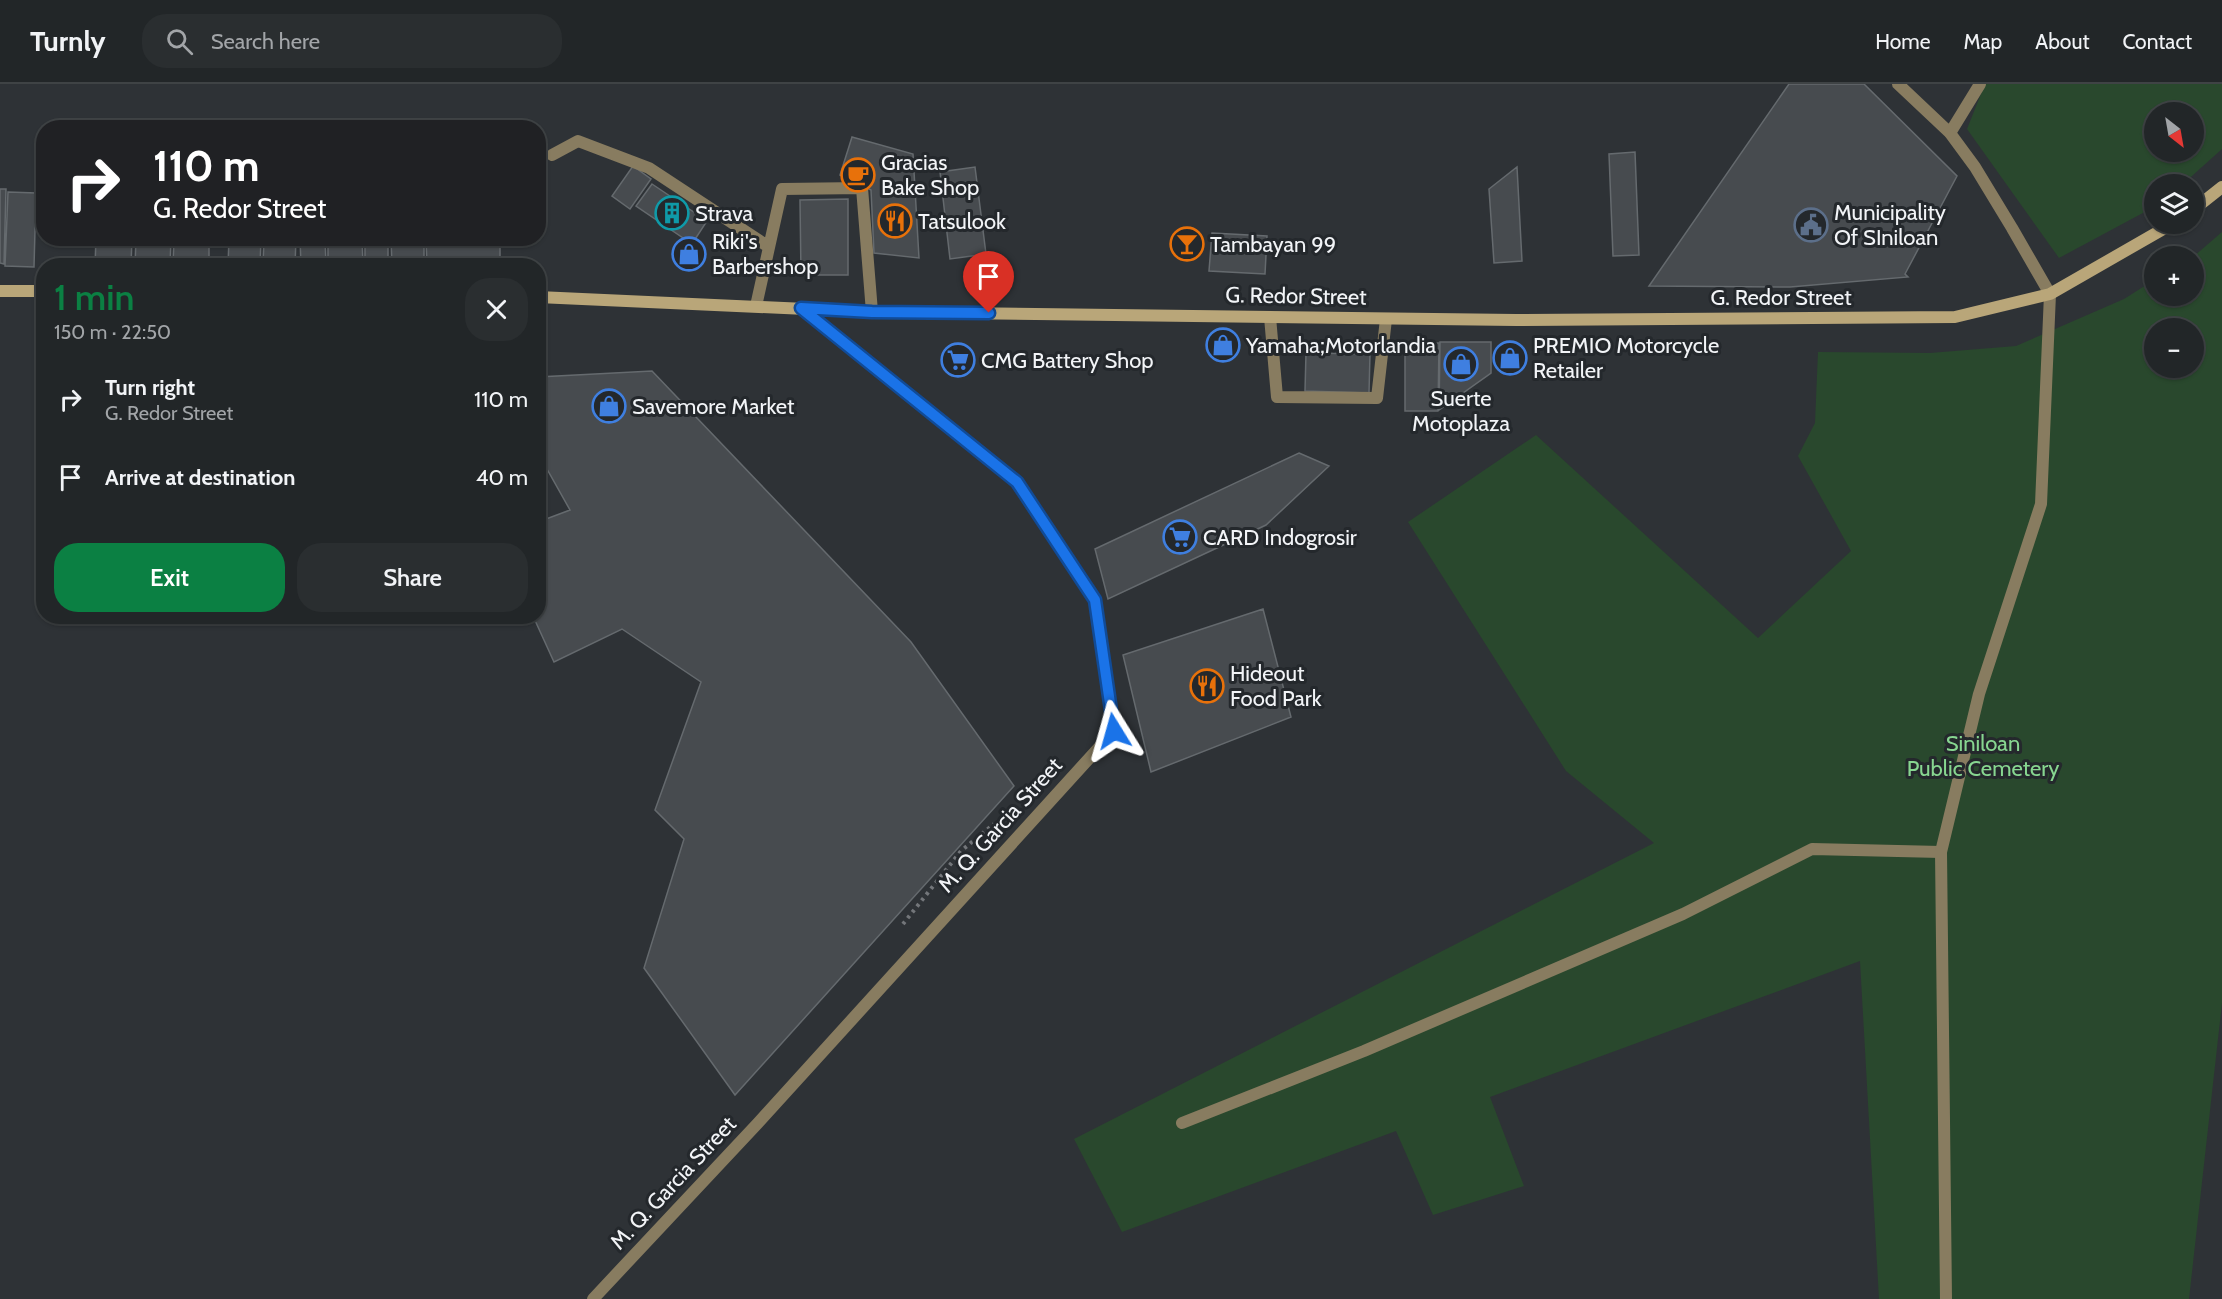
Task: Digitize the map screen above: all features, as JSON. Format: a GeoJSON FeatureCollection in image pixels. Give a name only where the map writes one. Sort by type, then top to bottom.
{"type":"FeatureCollection","features":[{"type":"Feature","properties":{"kind":"main road"},"geometry":{"type":"LineString","coordinates":[[2204,201],[2222,187]]}},
{"type":"Feature","properties":{"kind":"main road","name":"G. Redor Street"},"geometry":{"type":"LineString","coordinates":[[546,297],[872,312],[1516,320],[1955,317],[2050,294],[2155,234]]}},
{"type":"Feature","properties":{"kind":"main road"},"geometry":{"type":"LineString","coordinates":[[0,291],[36,291]]}},
{"type":"Feature","properties":{"kind":"street"},"geometry":{"type":"LineString","coordinates":[[1898,84],[1950,133],[1975,167],[2050,294],[2042,504],[1979,694],[1941,852],[1946,1299]]}},
{"type":"Feature","properties":{"kind":"street"},"geometry":{"type":"LineString","coordinates":[[1950,133],[1980,84]]}},
{"type":"Feature","properties":{"kind":"street"},"geometry":{"type":"LineString","coordinates":[[552,155],[578,141],[648,168],[769,247]]}},
{"type":"Feature","properties":{"kind":"street"},"geometry":{"type":"LineString","coordinates":[[756,306],[782,189],[862,188],[872,312]]}},
{"type":"Feature","properties":{"kind":"street","name":"M. Q. Garcia Street"},"geometry":{"type":"LineString","coordinates":[[592,1299],[758,1123],[1114,731],[1095,600],[1017,482],[801,308]]}},
{"type":"Feature","properties":{"kind":"street"},"geometry":{"type":"LineString","coordinates":[[1270,317],[1277,397],[1377,398],[1386,319]]}},
{"type":"Feature","properties":{"kind":"street"},"geometry":{"type":"LineString","coordinates":[[1182,1123],[1364,1051],[1683,914],[1812,849],[1941,852]]}},
{"type":"Feature","properties":{"kind":"path"},"geometry":{"type":"LineString","coordinates":[[903,924],[961,851],[996,822]]}},
{"type":"Feature","properties":{"kind":"green space"},"geometry":{"type":"Polygon","coordinates":[[[1985,84],[2222,84],[2222,149],[2194,174],[2144,174],[2144,212],[2059,258],[1967,129],[1985,84]]]}},
{"type":"Feature","properties":{"kind":"green space","name":"Siniloan Public Cemetery"},"geometry":{"type":"Polygon","coordinates":[[[2222,232],[2222,1003],[2189,1299],[1879,1299],[1860,961],[1490,1097],[1524,1186],[1433,1215],[1396,1131],[1122,1232],[1074,1139],[1654,843],[1566,771],[1408,522],[1536,435],[1758,638],[1851,551],[1798,456],[1815,423],[1818,352],[1930,353],[2016,346],[2124,299],[2144,286],[2144,306],[2204,306],[2204,248],[2222,232]]]}},
{"type":"Feature","properties":{"kind":"building","name":"Municipality Of SIniloan"},"geometry":{"type":"Polygon","coordinates":[[[1789,84],[1864,84],[1957,176],[1905,274],[1908,277],[1790,287],[1649,286],[1789,84]]]}},
{"type":"Feature","properties":{"kind":"building","name":"Tatsulook"},"geometry":{"type":"Polygon","coordinates":[[[852,137],[913,154],[919,258],[874,253],[871,190],[840,175],[852,137]]]}},
{"type":"Feature","properties":{"kind":"building"},"geometry":{"type":"Polygon","coordinates":[[[1635,152],[1639,255],[1613,256],[1609,154],[1635,152]]]}},
{"type":"Feature","properties":{"kind":"building"},"geometry":{"type":"Polygon","coordinates":[[[633,166],[651,179],[630,209],[612,196],[633,166]]]}},
{"type":"Feature","properties":{"kind":"building"},"geometry":{"type":"Polygon","coordinates":[[[975,167],[986,254],[950,259],[940,172],[975,167]]]}},
{"type":"Feature","properties":{"kind":"building"},"geometry":{"type":"Polygon","coordinates":[[[1517,167],[1522,261],[1494,263],[1489,189],[1517,167]]]}},
{"type":"Feature","properties":{"kind":"building","name":"Strava"},"geometry":{"type":"Polygon","coordinates":[[[652,184],[707,221],[692,244],[636,206],[652,184]]]}},
{"type":"Feature","properties":{"kind":"building"},"geometry":{"type":"Polygon","coordinates":[[[0,189],[6,189],[4,264],[0,263],[0,189]]]}},
{"type":"Feature","properties":{"kind":"building"},"geometry":{"type":"Polygon","coordinates":[[[8,192],[36,193],[34,267],[5,266],[8,192]]]}},
{"type":"Feature","properties":{"kind":"building"},"geometry":{"type":"Polygon","coordinates":[[[848,199],[848,275],[801,275],[800,200],[848,199]]]}},
{"type":"Feature","properties":{"kind":"building"},"geometry":{"type":"Polygon","coordinates":[[[1212,233],[1267,236],[1265,274],[1209,271],[1212,233]]]}},
{"type":"Feature","properties":{"kind":"building"},"geometry":{"type":"Polygon","coordinates":[[[96,246],[132,246],[131,258],[95,258],[96,246]]]}},
{"type":"Feature","properties":{"kind":"building"},"geometry":{"type":"Polygon","coordinates":[[[136,246],[171,246],[170,258],[135,258],[136,246]]]}},
{"type":"Feature","properties":{"kind":"building"},"geometry":{"type":"Polygon","coordinates":[[[174,246],[209,246],[209,258],[173,258],[174,246]]]}},
{"type":"Feature","properties":{"kind":"building"},"geometry":{"type":"Polygon","coordinates":[[[229,246],[261,246],[260,258],[228,258],[229,246]]]}},
{"type":"Feature","properties":{"kind":"building"},"geometry":{"type":"Polygon","coordinates":[[[264,246],[296,246],[295,258],[263,258],[264,246]]]}},
{"type":"Feature","properties":{"kind":"building"},"geometry":{"type":"Polygon","coordinates":[[[300,246],[325,246],[326,258],[301,258],[300,246]]]}},
{"type":"Feature","properties":{"kind":"building"},"geometry":{"type":"Polygon","coordinates":[[[328,246],[362,246],[363,258],[328,258],[328,246]]]}},
{"type":"Feature","properties":{"kind":"building"},"geometry":{"type":"Polygon","coordinates":[[[365,246],[388,246],[388,258],[365,258],[365,246]]]}},
{"type":"Feature","properties":{"kind":"building"},"geometry":{"type":"Polygon","coordinates":[[[391,246],[424,246],[424,258],[392,258],[391,246]]]}},
{"type":"Feature","properties":{"kind":"building"},"geometry":{"type":"Polygon","coordinates":[[[426,246],[500,246],[500,258],[427,258],[426,246]]]}},
{"type":"Feature","properties":{"kind":"building"},"geometry":{"type":"Polygon","coordinates":[[[1440,342],[1491,342],[1491,373],[1439,410],[1440,342]]]}},
{"type":"Feature","properties":{"kind":"building"},"geometry":{"type":"Polygon","coordinates":[[[1405,343],[1439,343],[1438,411],[1405,411],[1405,343]]]}},
{"type":"Feature","properties":{"kind":"building"},"geometry":{"type":"Polygon","coordinates":[[[1306,353],[1370,354],[1369,393],[1305,391],[1306,353]]]}},
{"type":"Feature","properties":{"kind":"building"},"geometry":{"type":"Polygon","coordinates":[[[652,371],[911,642],[1014,786],[735,1095],[644,968],[684,839],[655,810],[701,682],[622,629],[554,662],[537,624],[546,624],[546,519],[570,510],[546,467],[546,377],[652,371]]]}},
{"type":"Feature","properties":{"kind":"building","name":"CARD Indogrosir"},"geometry":{"type":"Polygon","coordinates":[[[1299,453],[1329,466],[1266,525],[1108,599],[1095,549],[1299,453]]]}},
{"type":"Feature","properties":{"kind":"building","name":"Hideout Food Park"},"geometry":{"type":"Polygon","coordinates":[[[1263,609],[1291,717],[1151,772],[1123,655],[1263,609]]]}},
{"type":"Feature","properties":{"kind":"place","name":"Gracias Bake Shop"},"geometry":{"type":"Point","coordinates":[858,175]}},
{"type":"Feature","properties":{"kind":"place","name":"Strava"},"geometry":{"type":"Point","coordinates":[672,213]}},
{"type":"Feature","properties":{"kind":"place","name":"Tatsulook"},"geometry":{"type":"Point","coordinates":[895,221]}},
{"type":"Feature","properties":{"kind":"place","name":"Municipality Of SIniloan"},"geometry":{"type":"Point","coordinates":[1811,225]}},
{"type":"Feature","properties":{"kind":"place","name":"Tambayan 99"},"geometry":{"type":"Point","coordinates":[1187,244]}},
{"type":"Feature","properties":{"kind":"place","name":"Riki's Barbershop"},"geometry":{"type":"Point","coordinates":[689,254]}},
{"type":"Feature","properties":{"kind":"place","name":"Yamaha;Motorlandia"},"geometry":{"type":"Point","coordinates":[1223,345]}},
{"type":"Feature","properties":{"kind":"place","name":"PREMIO Motorcycle Retailer"},"geometry":{"type":"Point","coordinates":[1510,358]}},
{"type":"Feature","properties":{"kind":"place","name":"CMG Battery Shop"},"geometry":{"type":"Point","coordinates":[958,360]}},
{"type":"Feature","properties":{"kind":"place","name":"Suerte Motoplaza"},"geometry":{"type":"Point","coordinates":[1461,364]}},
{"type":"Feature","properties":{"kind":"place","name":"Savemore Market"},"geometry":{"type":"Point","coordinates":[609,406]}},
{"type":"Feature","properties":{"kind":"place","name":"CARD Indogrosir"},"geometry":{"type":"Point","coordinates":[1180,537]}},
{"type":"Feature","properties":{"kind":"place","name":"Hideout Food Park"},"geometry":{"type":"Point","coordinates":[1207,686]}},
{"type":"Feature","properties":{"kind":"route"},"geometry":{"type":"LineString","coordinates":[[989,313],[872,312],[801,308],[1017,482],[1095,600],[1114,731]]}}]}
